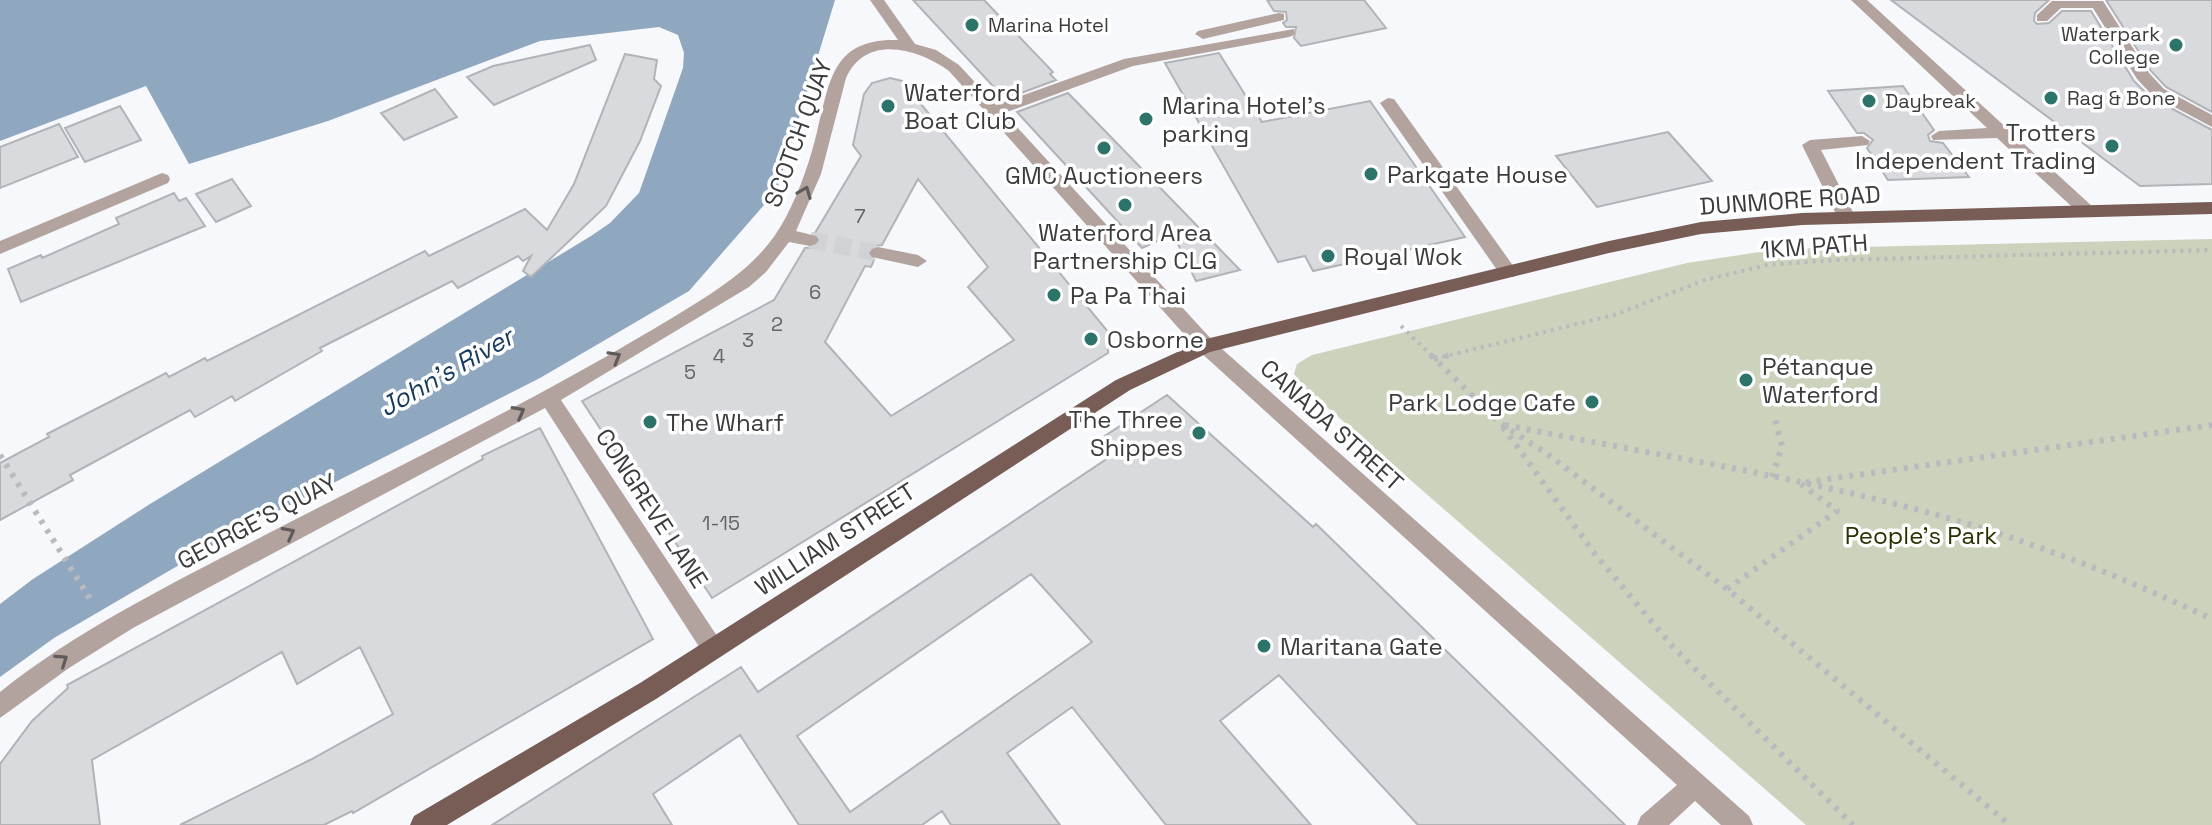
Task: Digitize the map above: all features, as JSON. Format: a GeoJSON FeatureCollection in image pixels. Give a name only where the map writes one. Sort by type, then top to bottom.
{"type":"FeatureCollection","features":[{"type":"Feature","properties":{"kind":"main road","name":"DUNMORE ROAD"},"geometry":{"type":"LineString","coordinates":[[1286,325],[1701,228],[1777,220],[2212,208]]}},
{"type":"Feature","properties":{"kind":"main road","name":"WILLIAM STREET"},"geometry":{"type":"LineString","coordinates":[[423,825],[713,649],[1123,385],[1206,346],[1286,325]]}},
{"type":"Feature","properties":{"kind":"street"},"geometry":{"type":"LineString","coordinates":[[877,0],[910,47]]}},
{"type":"Feature","properties":{"kind":"street"},"geometry":{"type":"LineString","coordinates":[[1858,0],[2087,211]]}},
{"type":"Feature","properties":{"kind":"street"},"geometry":{"type":"LineString","coordinates":[[2042,18],[2057,4],[2098,4],[2143,76],[2158,92],[2212,122]]}},
{"type":"Feature","properties":{"kind":"street"},"geometry":{"type":"LineString","coordinates":[[994,111],[1158,49],[1279,17]]}},
{"type":"Feature","properties":{"kind":"street"},"geometry":{"type":"LineString","coordinates":[[1158,49],[1289,32]]}},
{"type":"Feature","properties":{"kind":"street","name":"CANADA STREET"},"geometry":{"type":"LineString","coordinates":[[910,47],[946,61],[1206,346],[1740,825]]}},
{"type":"Feature","properties":{"kind":"street","name":"SCOTCH QUAY"},"geometry":{"type":"LineString","coordinates":[[548,396],[743,282],[768,260],[786,235],[817,160],[839,79],[847,63],[868,49],[910,47]]}},
{"type":"Feature","properties":{"kind":"street"},"geometry":{"type":"LineString","coordinates":[[1388,103],[1508,272]]}},
{"type":"Feature","properties":{"kind":"street"},"geometry":{"type":"LineString","coordinates":[[1939,136],[2001,132]]}},
{"type":"Feature","properties":{"kind":"street"},"geometry":{"type":"LineString","coordinates":[[1847,218],[1810,145],[1862,141]]}},
{"type":"Feature","properties":{"kind":"street"},"geometry":{"type":"LineString","coordinates":[[0,248],[162,179]]}},
{"type":"Feature","properties":{"kind":"street"},"geometry":{"type":"LineString","coordinates":[[786,235],[810,240]]}},
{"type":"Feature","properties":{"kind":"street"},"geometry":{"type":"LineString","coordinates":[[878,253],[918,261]]}},
{"type":"Feature","properties":{"kind":"street","name":"CONGREVE LANE"},"geometry":{"type":"LineString","coordinates":[[548,396],[713,649]]}},
{"type":"Feature","properties":{"kind":"street","name":"GEORGE'S QUAY"},"geometry":{"type":"LineString","coordinates":[[0,707],[29,682],[109,630],[548,396]]}},
{"type":"Feature","properties":{"kind":"street"},"geometry":{"type":"LineString","coordinates":[[1650,825],[1695,785]]}},
{"type":"Feature","properties":{"kind":"path","name":"1KM PATH"},"geometry":{"type":"LineString","coordinates":[[1433,359],[1614,315],[1714,277],[1767,265],[1852,259],[2212,250]]}},
{"type":"Feature","properties":{"kind":"path"},"geometry":{"type":"LineString","coordinates":[[1385,302],[1404,331],[1501,424],[1595,554],[1662,635],[1853,825]]}},
{"type":"Feature","properties":{"kind":"path"},"geometry":{"type":"LineString","coordinates":[[1772,477],[1782,455],[1783,443],[1774,415]]}},
{"type":"Feature","properties":{"kind":"path"},"geometry":{"type":"LineString","coordinates":[[1501,424],[1772,477],[1912,509],[2039,547],[2155,591],[2212,619]]}},
{"type":"Feature","properties":{"kind":"path"},"geometry":{"type":"LineString","coordinates":[[1501,424],[1546,453],[1727,589],[2010,825]]}},
{"type":"Feature","properties":{"kind":"path"},"geometry":{"type":"LineString","coordinates":[[1800,483],[2212,425]]}},
{"type":"Feature","properties":{"kind":"path"},"geometry":{"type":"LineString","coordinates":[[0,455],[99,613]]}},
{"type":"Feature","properties":{"kind":"path"},"geometry":{"type":"LineString","coordinates":[[1727,589],[1837,511],[1800,483]]}},
{"type":"Feature","properties":{"kind":"green space","name":"People's Park"},"geometry":{"type":"Polygon","coordinates":[[[2212,239],[2212,825],[1806,825],[1305,388],[1294,374],[1297,364],[1312,355],[1687,263],[1773,250],[2212,239]]]}},
{"type":"Feature","properties":{"kind":"water","name":"John's River"},"geometry":{"type":"Polygon","coordinates":[[[0,0],[835,0],[777,190],[689,291],[540,378],[227,537],[54,638],[0,677],[0,604],[33,579],[610,223],[639,193],[683,68],[684,53],[678,35],[659,27],[540,41],[328,121],[189,164],[146,86],[0,141],[0,0]]]}},
{"type":"Feature","properties":{"kind":"building"},"geometry":{"type":"Polygon","coordinates":[[[913,0],[984,0],[1053,72],[1050,74],[1056,80],[1005,99],[913,0]]]}},
{"type":"Feature","properties":{"kind":"building"},"geometry":{"type":"Polygon","coordinates":[[[1267,0],[1364,0],[1386,28],[1301,46],[1294,38],[1296,27],[1286,27],[1283,23],[1287,20],[1286,12],[1274,11],[1267,0]]]}},
{"type":"Feature","properties":{"kind":"building"},"geometry":{"type":"Polygon","coordinates":[[[1891,0],[2049,0],[2035,13],[2034,21],[2037,24],[2049,23],[2062,11],[2091,11],[2134,81],[2150,97],[2212,130],[2212,184],[2140,186],[1891,0]]]}},
{"type":"Feature","properties":{"kind":"building","name":"Waterpark College"},"geometry":{"type":"Polygon","coordinates":[[[2106,0],[2212,0],[2212,112],[2166,87],[2151,71],[2106,0]]]}},
{"type":"Feature","properties":{"kind":"building"},"geometry":{"type":"Polygon","coordinates":[[[590,45],[596,60],[494,105],[467,77],[493,66],[590,45]]]}},
{"type":"Feature","properties":{"kind":"building"},"geometry":{"type":"Polygon","coordinates":[[[1219,53],[1262,122],[1370,101],[1465,237],[1313,271],[1305,256],[1278,262],[1165,63],[1219,53]]]}},
{"type":"Feature","properties":{"kind":"building"},"geometry":{"type":"Polygon","coordinates":[[[625,54],[657,60],[654,79],[661,86],[640,141],[606,206],[531,277],[523,271],[531,256],[523,261],[518,256],[458,288],[452,281],[320,348],[322,351],[235,401],[232,396],[195,417],[190,410],[70,475],[73,480],[0,520],[0,463],[49,437],[47,434],[166,373],[169,377],[205,358],[207,361],[425,251],[429,256],[525,209],[547,230],[574,184],[625,54]]]}},
{"type":"Feature","properties":{"kind":"building"},"geometry":{"type":"Polygon","coordinates":[[[890,78],[902,81],[1109,333],[1108,353],[712,598],[582,401],[774,300],[805,248],[817,247],[821,242],[815,233],[861,156],[853,145],[864,94],[872,83],[890,78]],[[918,179],[882,245],[871,246],[867,251],[874,260],[871,267],[865,266],[825,342],[891,416],[1014,340],[968,287],[988,267],[918,179]]]}},
{"type":"Feature","properties":{"kind":"building"},"geometry":{"type":"Polygon","coordinates":[[[1903,86],[1934,130],[1928,135],[1930,141],[1943,143],[1969,177],[1888,180],[1867,148],[1873,140],[1864,133],[1857,133],[1828,91],[1903,86]]]}},
{"type":"Feature","properties":{"kind":"building"},"geometry":{"type":"Polygon","coordinates":[[[435,89],[457,117],[404,140],[381,113],[435,89]]]}},
{"type":"Feature","properties":{"kind":"building"},"geometry":{"type":"Polygon","coordinates":[[[1068,93],[1240,270],[1196,281],[1173,234],[1142,248],[1017,112],[1068,93]]]}},
{"type":"Feature","properties":{"kind":"building"},"geometry":{"type":"Polygon","coordinates":[[[120,106],[141,140],[85,162],[65,128],[120,106]]]}},
{"type":"Feature","properties":{"kind":"building"},"geometry":{"type":"Polygon","coordinates":[[[59,124],[78,157],[0,188],[0,147],[59,124]]]}},
{"type":"Feature","properties":{"kind":"building"},"geometry":{"type":"Polygon","coordinates":[[[1668,132],[1712,181],[1597,207],[1556,156],[1668,132]]]}},
{"type":"Feature","properties":{"kind":"building"},"geometry":{"type":"Polygon","coordinates":[[[232,179],[251,206],[216,222],[196,194],[232,179]]]}},
{"type":"Feature","properties":{"kind":"building"},"geometry":{"type":"Polygon","coordinates":[[[174,193],[179,201],[186,198],[205,226],[21,302],[8,269],[41,255],[42,258],[119,224],[116,218],[174,193]]]}},
{"type":"Feature","properties":{"kind":"building"},"geometry":{"type":"Polygon","coordinates":[[[1167,395],[1313,527],[1316,524],[1625,825],[1418,825],[1279,675],[1220,721],[1311,825],[1166,825],[1072,707],[1007,753],[1060,825],[951,825],[942,811],[922,825],[799,825],[740,735],[653,794],[672,825],[492,825],[741,667],[758,692],[1120,450],[1105,436],[1167,395]],[[1031,574],[797,736],[850,812],[1092,642],[1031,574]]]}},
{"type":"Feature","properties":{"kind":"building"},"geometry":{"type":"Polygon","coordinates":[[[540,428],[653,639],[353,813],[324,825],[180,825],[310,760],[393,714],[360,647],[297,684],[282,652],[92,760],[100,825],[0,825],[0,764],[32,721],[68,688],[67,685],[483,459],[482,456],[540,428]]]}},
{"type":"Feature","properties":{"kind":"tunnel"},"geometry":{"type":"LineString","coordinates":[[810,240],[878,253]]}},
{"type":"Feature","properties":{"kind":"place","name":"Marina Hotel"},"geometry":{"type":"Point","coordinates":[972,25]}},
{"type":"Feature","properties":{"kind":"place","name":"Waterpark College"},"geometry":{"type":"Point","coordinates":[2176,45]}},
{"type":"Feature","properties":{"kind":"place","name":"Rag & Bone"},"geometry":{"type":"Point","coordinates":[2051,98]}},
{"type":"Feature","properties":{"kind":"place","name":"Daybreak"},"geometry":{"type":"Point","coordinates":[1869,101]}},
{"type":"Feature","properties":{"kind":"place","name":"Waterford Boat Club"},"geometry":{"type":"Point","coordinates":[888,106]}},
{"type":"Feature","properties":{"kind":"place","name":"Marina Hotel's parking"},"geometry":{"type":"Point","coordinates":[1146,119]}},
{"type":"Feature","properties":{"kind":"place","name":"Trotters Independent Trading"},"geometry":{"type":"Point","coordinates":[2112,146]}},
{"type":"Feature","properties":{"kind":"place","name":"GMC Auctioneers"},"geometry":{"type":"Point","coordinates":[1104,148]}},
{"type":"Feature","properties":{"kind":"place","name":"Parkgate House"},"geometry":{"type":"Point","coordinates":[1371,174]}},
{"type":"Feature","properties":{"kind":"place","name":"Waterford Area Partnership CLG"},"geometry":{"type":"Point","coordinates":[1125,205]}},
{"type":"Feature","properties":{"kind":"place","name":"Royal Wok"},"geometry":{"type":"Point","coordinates":[1328,256]}},
{"type":"Feature","properties":{"kind":"place","name":"Pa Pa Thai"},"geometry":{"type":"Point","coordinates":[1054,295]}},
{"type":"Feature","properties":{"kind":"place","name":"Osborne"},"geometry":{"type":"Point","coordinates":[1091,339]}},
{"type":"Feature","properties":{"kind":"place","name":"Pétanque Waterford"},"geometry":{"type":"Point","coordinates":[1746,380]}},
{"type":"Feature","properties":{"kind":"place","name":"Park Lodge Cafe"},"geometry":{"type":"Point","coordinates":[1592,402]}},
{"type":"Feature","properties":{"kind":"place","name":"The Wharf"},"geometry":{"type":"Point","coordinates":[650,422]}},
{"type":"Feature","properties":{"kind":"place","name":"The Three Shippes"},"geometry":{"type":"Point","coordinates":[1199,433]}},
{"type":"Feature","properties":{"kind":"place","name":"Maritana Gate"},"geometry":{"type":"Point","coordinates":[1264,646]}}]}
